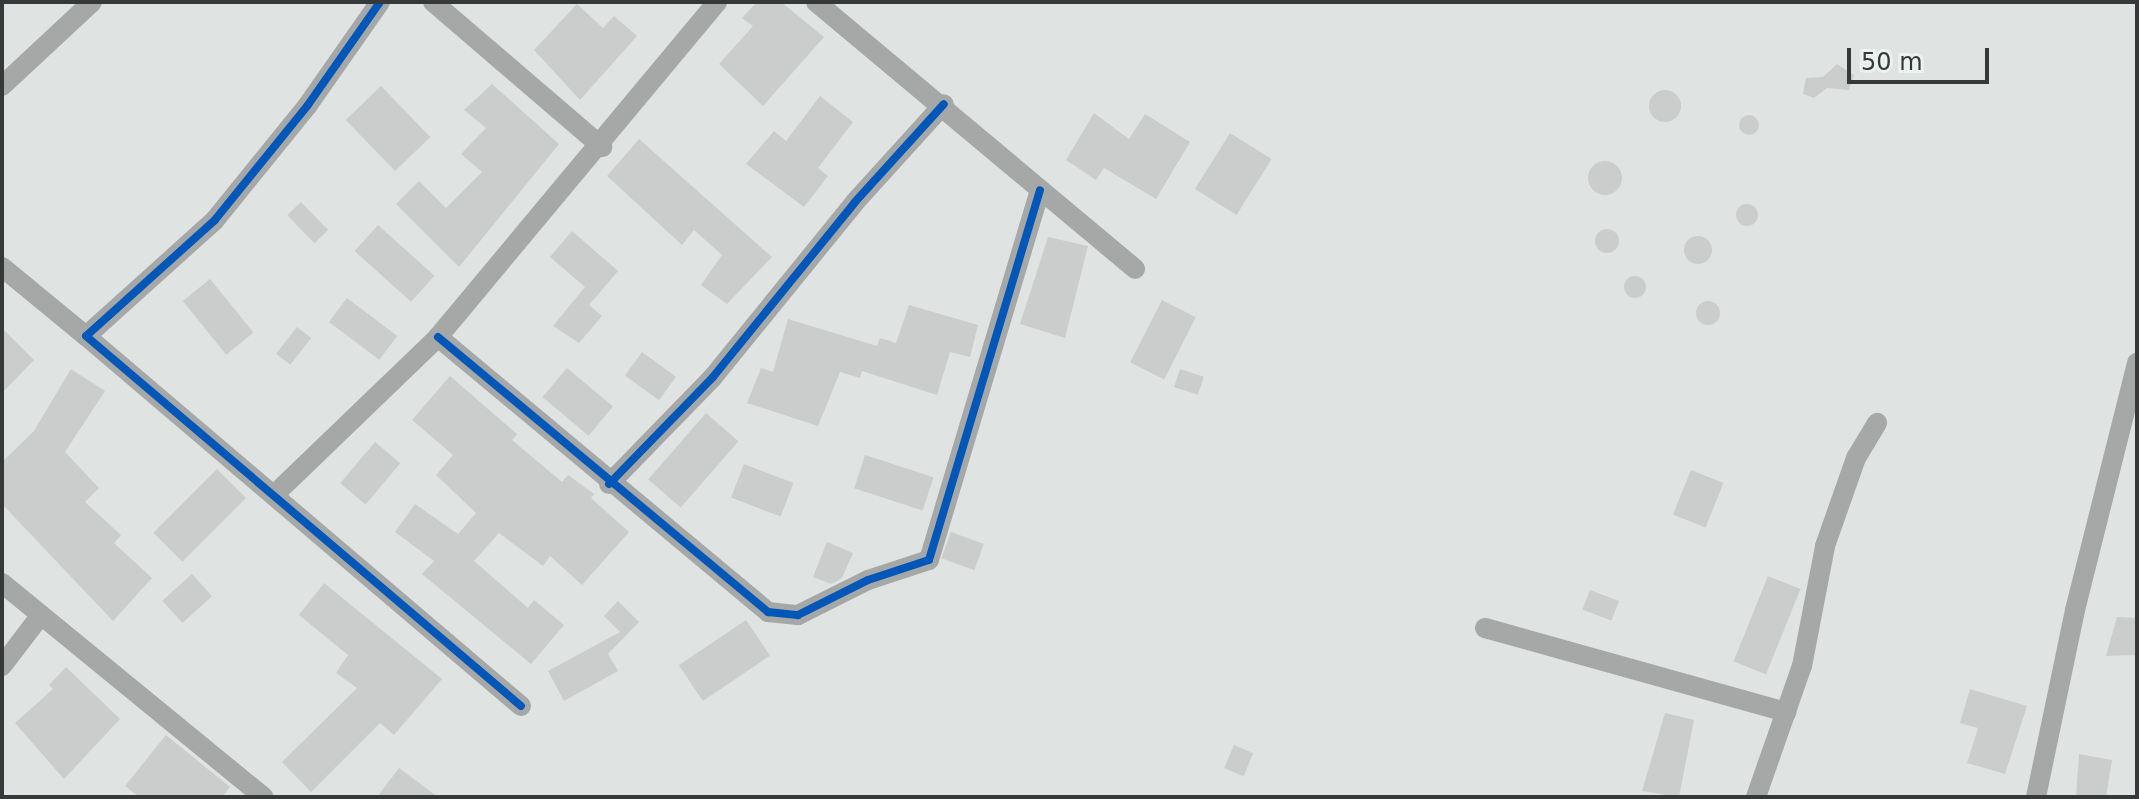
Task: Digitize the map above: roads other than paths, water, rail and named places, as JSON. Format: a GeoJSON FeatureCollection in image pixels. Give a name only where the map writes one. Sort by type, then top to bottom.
{"type":"FeatureCollection","features":[{"type":"Feature","properties":{"kind":"street"},"geometry":{"type":"LineString","coordinates":[[2,86],[91,2]]}},
{"type":"Feature","properties":{"kind":"street"},"geometry":{"type":"LineString","coordinates":[[86,336],[215,220],[308,105],[380,2]]}},
{"type":"Feature","properties":{"kind":"street"},"geometry":{"type":"LineString","coordinates":[[433,2],[602,147]]}},
{"type":"Feature","properties":{"kind":"street"},"geometry":{"type":"LineString","coordinates":[[274,495],[438,337],[602,147],[717,2]]}},
{"type":"Feature","properties":{"kind":"street"},"geometry":{"type":"LineString","coordinates":[[816,2],[944,104],[1135,269]]}},
{"type":"Feature","properties":{"kind":"street"},"geometry":{"type":"LineString","coordinates":[[609,484],[713,377],[855,202],[944,104]]}},
{"type":"Feature","properties":{"kind":"street"},"geometry":{"type":"LineString","coordinates":[[438,337],[609,484],[768,612],[787,617],[929,560],[1040,190]]}},
{"type":"Feature","properties":{"kind":"street"},"geometry":{"type":"LineString","coordinates":[[2,267],[521,706]]}},
{"type":"Feature","properties":{"kind":"street"},"geometry":{"type":"LineString","coordinates":[[2036,797],[2075,610],[2137,363]]}},
{"type":"Feature","properties":{"kind":"street"},"geometry":{"type":"LineString","coordinates":[[1756,797],[1786,712],[1825,546],[1856,458],[1877,423]]}},
{"type":"Feature","properties":{"kind":"street"},"geometry":{"type":"LineString","coordinates":[[2,583],[263,797]]}},
{"type":"Feature","properties":{"kind":"street"},"geometry":{"type":"LineString","coordinates":[[2,666],[41,615]]}},
{"type":"Feature","properties":{"kind":"street"},"geometry":{"type":"LineString","coordinates":[[1485,628],[1786,712]]}}]}
